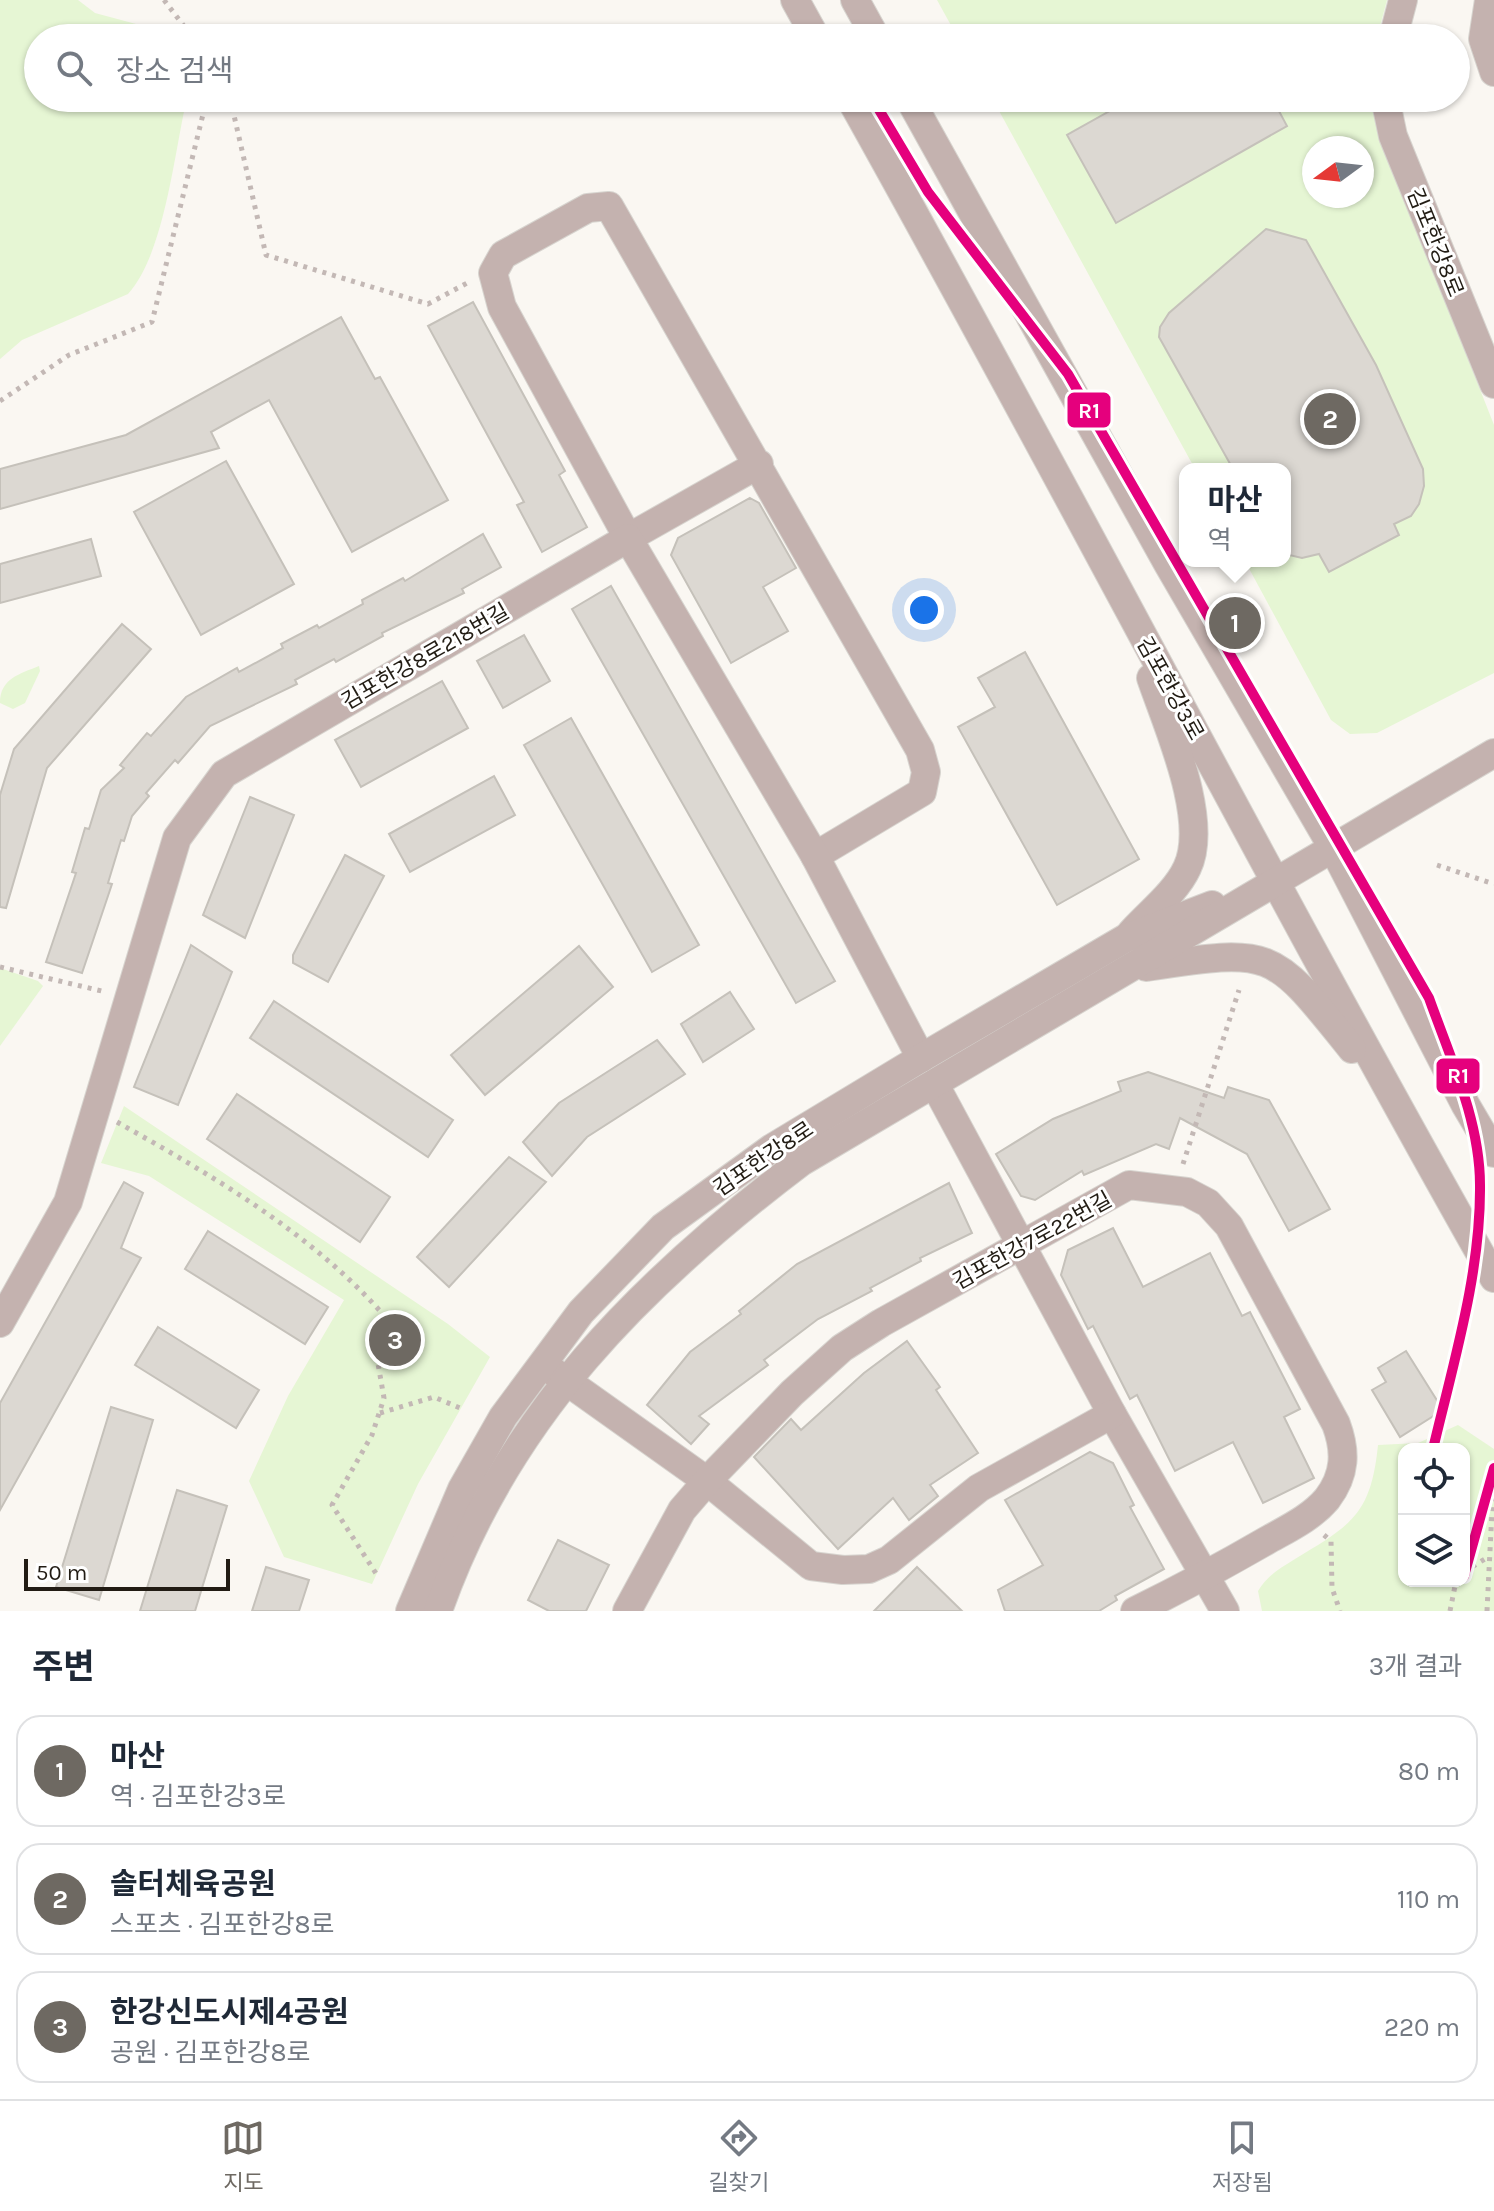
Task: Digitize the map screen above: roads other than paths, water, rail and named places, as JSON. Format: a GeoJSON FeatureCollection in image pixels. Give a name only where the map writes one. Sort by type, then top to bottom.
{"type":"FeatureCollection","features":[{"type":"Feature","properties":{"kind":"street"},"geometry":{"type":"LineString","coordinates":[[795,0],[808,24]]}},
{"type":"Feature","properties":{"kind":"street"},"geometry":{"type":"LineString","coordinates":[[855,0],[868,24]]}},
{"type":"Feature","properties":{"kind":"street"},"geometry":{"type":"LineString","coordinates":[[1397,24],[1403,0]]}},
{"type":"Feature","properties":{"kind":"street"},"geometry":{"type":"LineString","coordinates":[[1489,0],[1483,39],[1494,72]]}},
{"type":"Feature","properties":{"kind":"street","name":"김포한강3로"},"geometry":{"type":"LineString","coordinates":[[858,112],[1396,1104],[1494,1278]]}},
{"type":"Feature","properties":{"kind":"street"},"geometry":{"type":"LineString","coordinates":[[917,112],[1168,564],[1333,848],[1465,1104],[1494,1153]]}},
{"type":"Feature","properties":{"kind":"street","name":"김포한강8로"},"geometry":{"type":"LineString","coordinates":[[1388,112],[1393,136],[1494,384]]}},
{"type":"Feature","properties":{"kind":"street"},"geometry":{"type":"LineString","coordinates":[[815,856],[922,792],[926,772],[920,750],[609,206],[588,208],[503,255],[493,273],[502,307],[628,538],[815,856],[921,1058]]}},
{"type":"Feature","properties":{"kind":"street","name":"김포한강8로218번길"},"geometry":{"type":"LineString","coordinates":[[0,1323],[68,1202],[177,838],[224,774],[759,464]]}},
{"type":"Feature","properties":{"kind":"street"},"geometry":{"type":"LineString","coordinates":[[1126,606],[1181,766],[1193,819],[1193,846],[1188,868],[1126,938]]}},
{"type":"Feature","properties":{"kind":"street","name":"김포한강8로"},"geometry":{"type":"LineString","coordinates":[[438,1611],[467,1538],[516,1453],[566,1381],[603,1334],[718,1225],[801,1162],[1133,969],[1276,880],[1494,753]]}},
{"type":"Feature","properties":{"kind":"street","name":"김포한강8로"},"geometry":{"type":"LineString","coordinates":[[410,1611],[462,1489],[503,1417],[540,1363],[581,1312],[663,1227],[772,1148],[1126,938],[1276,880]]}},
{"type":"Feature","properties":{"kind":"street"},"geometry":{"type":"LineString","coordinates":[[1133,969],[1217,956],[1253,956],[1278,965],[1302,987],[1396,1104]]}},
{"type":"Feature","properties":{"kind":"street"},"geometry":{"type":"LineString","coordinates":[[935,1085],[1112,1414],[1208,1575],[1225,1611]]}},
{"type":"Feature","properties":{"kind":"street","name":"김포한강7로22번길"},"geometry":{"type":"LineString","coordinates":[[627,1611],[682,1510],[792,1393],[842,1348],[881,1323],[1129,1185],[1175,1189],[1208,1203],[1229,1226],[1336,1424],[1345,1448],[1339,1476],[1327,1499],[1306,1518],[1208,1575],[1135,1611]]}},
{"type":"Feature","properties":{"kind":"street"},"geometry":{"type":"LineString","coordinates":[[540,1363],[707,1481],[811,1566],[869,1569],[889,1560],[979,1488],[1112,1414]]}},
{"type":"Feature","properties":{"kind":"place","name":"솔터체육공원"},"geometry":{"type":"Point","coordinates":[1330,419]}},
{"type":"Feature","properties":{"kind":"place","name":"마산"},"geometry":{"type":"Point","coordinates":[1235,623]}},
{"type":"Feature","properties":{"kind":"place","name":"한강신도시제4공원"},"geometry":{"type":"Point","coordinates":[395,1340]}}]}
